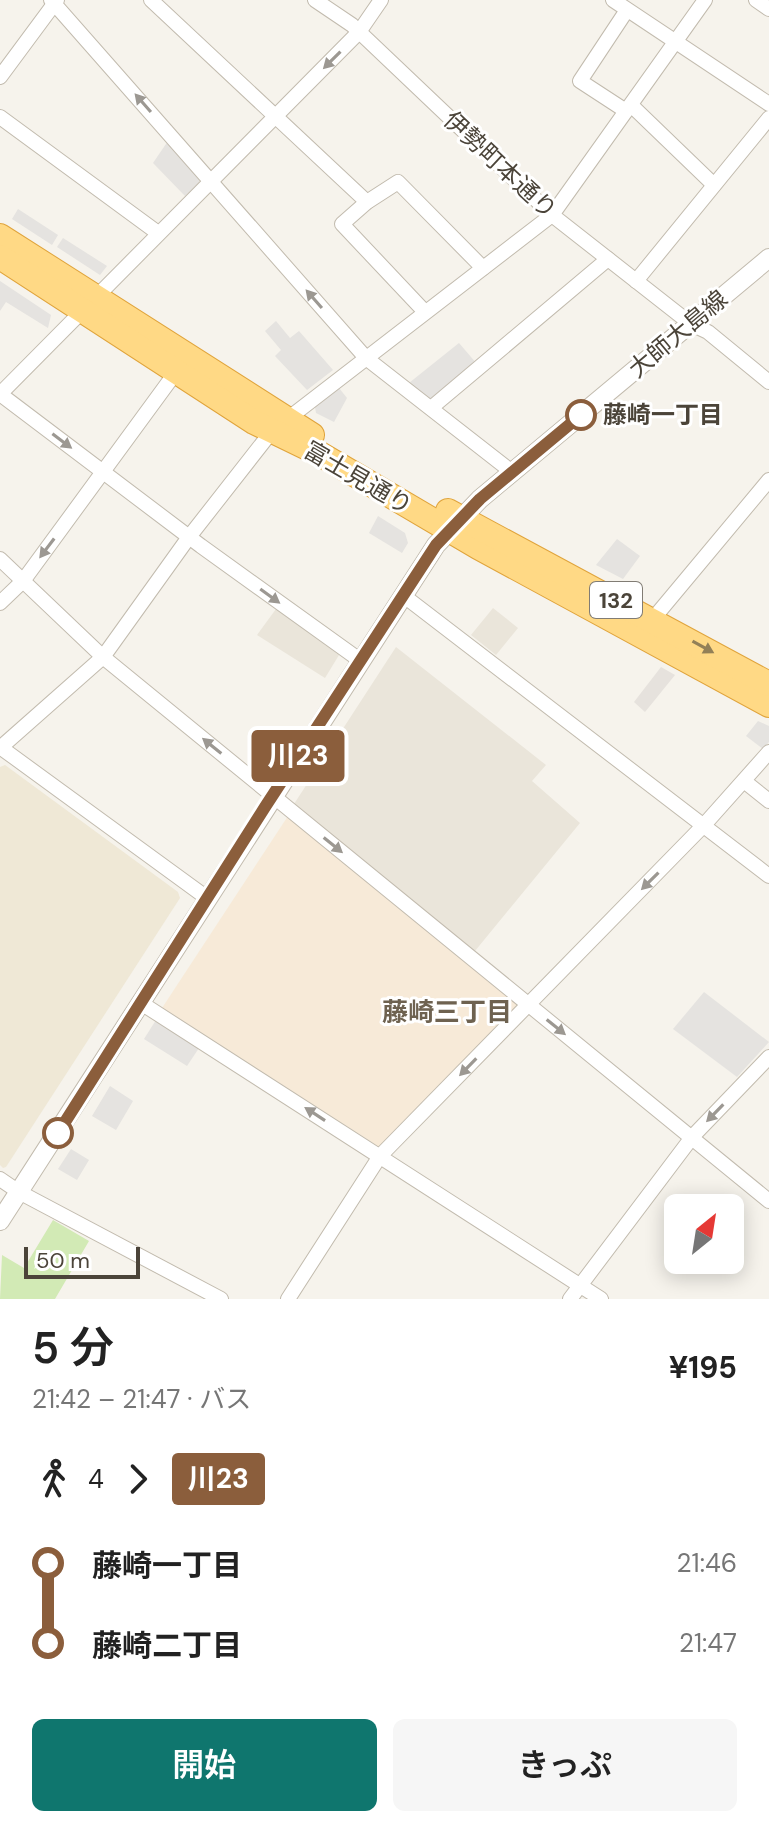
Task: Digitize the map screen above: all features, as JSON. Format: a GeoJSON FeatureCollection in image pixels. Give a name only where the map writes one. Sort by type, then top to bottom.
{"type":"FeatureCollection","features":[{"type":"Feature","properties":{"kind":"highway","name":"富士見通り"},"geometry":{"type":"LineString","coordinates":[[0,236],[176,372],[456,524],[653,619],[769,684]]}},
{"type":"Feature","properties":{"kind":"highway","name":"富士見通り"},"geometry":{"type":"LineString","coordinates":[[0,257],[89,304],[279,426]]}},
{"type":"Feature","properties":{"kind":"highway","name":"富士見通り"},"geometry":{"type":"LineString","coordinates":[[456,524],[478,547],[769,705]]}},
{"type":"Feature","properties":{"kind":"street"},"geometry":{"type":"LineString","coordinates":[[151,0],[367,202]]}},
{"type":"Feature","properties":{"kind":"street","name":"伊勢町本通り"},"geometry":{"type":"LineString","coordinates":[[315,0],[359,32],[552,215],[691,324],[708,332],[769,382]]}},
{"type":"Feature","properties":{"kind":"street"},"geometry":{"type":"LineString","coordinates":[[361,661],[189,537],[0,394],[359,32],[381,0]]}},
{"type":"Feature","properties":{"kind":"street"},"geometry":{"type":"LineString","coordinates":[[613,0],[769,104]]}},
{"type":"Feature","properties":{"kind":"street"},"geometry":{"type":"LineString","coordinates":[[207,898],[0,748],[103,657],[189,537],[279,426],[552,215],[705,0]]}},
{"type":"Feature","properties":{"kind":"street"},"geometry":{"type":"LineString","coordinates":[[756,0],[769,9]]}},
{"type":"Feature","properties":{"kind":"street"},"geometry":{"type":"LineString","coordinates":[[0,77],[54,1],[366,358],[512,472]]}},
{"type":"Feature","properties":{"kind":"street"},"geometry":{"type":"LineString","coordinates":[[627,10],[580,81],[628,108],[714,185]]}},
{"type":"Feature","properties":{"kind":"street"},"geometry":{"type":"LineString","coordinates":[[0,117],[158,233]]}},
{"type":"Feature","properties":{"kind":"street"},"geometry":{"type":"LineString","coordinates":[[636,281],[769,118]]}},
{"type":"Feature","properties":{"kind":"street"},"geometry":{"type":"LineString","coordinates":[[425,312],[342,224],[367,202],[398,182],[483,268]]}},
{"type":"Feature","properties":{"kind":"street","name":"大師大島線"},"geometry":{"type":"LineString","coordinates":[[0,1221],[436,545],[512,472],[769,258]]}},
{"type":"Feature","properties":{"kind":"street"},"geometry":{"type":"LineString","coordinates":[[431,408],[608,259]]}},
{"type":"Feature","properties":{"kind":"street"},"geometry":{"type":"LineString","coordinates":[[0,603],[23,581],[176,372]]}},
{"type":"Feature","properties":{"kind":"street"},"geometry":{"type":"LineString","coordinates":[[653,619],[769,480]]}},
{"type":"Feature","properties":{"kind":"street"},"geometry":{"type":"LineString","coordinates":[[0,559],[103,657],[769,1201]]}},
{"type":"Feature","properties":{"kind":"street"},"geometry":{"type":"LineString","coordinates":[[404,596],[769,876]]}},
{"type":"Feature","properties":{"kind":"street"},"geometry":{"type":"LineString","coordinates":[[288,1299],[380,1156],[704,825],[769,752]]}},
{"type":"Feature","properties":{"kind":"street"},"geometry":{"type":"LineString","coordinates":[[744,781],[769,801]]}},
{"type":"Feature","properties":{"kind":"street"},"geometry":{"type":"LineString","coordinates":[[141,1003],[601,1299]]}},
{"type":"Feature","properties":{"kind":"street"},"geometry":{"type":"LineString","coordinates":[[570,1299],[579,1283],[693,1136],[769,1057]]}},
{"type":"Feature","properties":{"kind":"street"},"geometry":{"type":"LineString","coordinates":[[0,1179],[221,1299]]}},
{"type":"Feature","properties":{"kind":"shaded area"},"geometry":{"type":"Polygon","coordinates":[[[168,141],[199,176],[199,183],[185,196],[153,163],[168,141]]]}},
{"type":"Feature","properties":{"kind":"shaded area"},"geometry":{"type":"Polygon","coordinates":[[[18,209],[58,235],[52,245],[12,219],[18,209]]]}},
{"type":"Feature","properties":{"kind":"shaded area"},"geometry":{"type":"Polygon","coordinates":[[[63,238],[107,266],[100,275],[57,247],[63,238]]]}},
{"type":"Feature","properties":{"kind":"shaded area"},"geometry":{"type":"Polygon","coordinates":[[[0,281],[51,315],[48,328],[6,302],[0,311],[0,281]]]}},
{"type":"Feature","properties":{"kind":"shaded area"},"geometry":{"type":"Polygon","coordinates":[[[276,321],[290,338],[299,331],[333,370],[307,390],[275,356],[281,350],[265,331],[276,321]]]}},
{"type":"Feature","properties":{"kind":"shaded area"},"geometry":{"type":"Polygon","coordinates":[[[459,343],[477,364],[436,398],[429,398],[409,383],[459,343]]]}},
{"type":"Feature","properties":{"kind":"shaded area"},"geometry":{"type":"Polygon","coordinates":[[[339,388],[347,398],[334,422],[316,413],[315,407],[339,388]]]}},
{"type":"Feature","properties":{"kind":"shaded area"},"geometry":{"type":"Polygon","coordinates":[[[378,516],[405,533],[408,543],[402,553],[369,533],[378,516]]]}},
{"type":"Feature","properties":{"kind":"shaded area"},"geometry":{"type":"Polygon","coordinates":[[[617,539],[640,556],[623,579],[596,565],[617,539]]]}},
{"type":"Feature","properties":{"kind":"shaded area"},"geometry":{"type":"Polygon","coordinates":[[[493,608],[518,628],[496,655],[471,635],[493,608]]]}},
{"type":"Feature","properties":{"kind":"shaded area"},"geometry":{"type":"Polygon","coordinates":[[[276,609],[339,655],[325,678],[257,635],[276,609]]]}},
{"type":"Feature","properties":{"kind":"shaded area"},"geometry":{"type":"Polygon","coordinates":[[[396,647],[546,765],[532,781],[580,823],[475,951],[294,804],[396,647]]]}},
{"type":"Feature","properties":{"kind":"shaded area"},"geometry":{"type":"Polygon","coordinates":[[[661,667],[675,675],[645,712],[634,702],[661,667]]]}},
{"type":"Feature","properties":{"kind":"shaded area"},"geometry":{"type":"Polygon","coordinates":[[[758,721],[769,726],[769,742],[763,749],[746,736],[758,721]]]}},
{"type":"Feature","properties":{"kind":"shaded area"},"geometry":{"type":"Polygon","coordinates":[[[5,765],[178,892],[180,898],[3,1168],[0,1165],[0,767],[5,765]]]}},
{"type":"Feature","properties":{"kind":"shaded area"},"geometry":{"type":"Polygon","coordinates":[[[288,816],[519,1006],[379,1147],[162,1008],[288,816]]]}},
{"type":"Feature","properties":{"kind":"shaded area"},"geometry":{"type":"Polygon","coordinates":[[[704,992],[769,1042],[737,1077],[673,1029],[704,992]]]}},
{"type":"Feature","properties":{"kind":"shaded area"},"geometry":{"type":"Polygon","coordinates":[[[156,1020],[199,1048],[187,1066],[144,1039],[156,1020]]]}},
{"type":"Feature","properties":{"kind":"shaded area"},"geometry":{"type":"Polygon","coordinates":[[[110,1086],[133,1101],[116,1130],[92,1116],[110,1086]]]}},
{"type":"Feature","properties":{"kind":"shaded area"},"geometry":{"type":"Polygon","coordinates":[[[71,1149],[89,1160],[77,1180],[58,1169],[71,1149]]]}},
{"type":"Feature","properties":{"kind":"green space"},"geometry":{"type":"Polygon","coordinates":[[[53,1220],[89,1241],[55,1299],[0,1299],[2,1255],[24,1268],[53,1220]]]}},
{"type":"Feature","properties":{"kind":"bus line","name":"川23"},"geometry":{"type":"LineString","coordinates":[[58,1133],[436,545],[480,499],[581,415]]}},
{"type":"Feature","properties":{"kind":"place","name":"藤崎一丁目"},"geometry":{"type":"Point","coordinates":[581,415]}},
{"type":"Feature","properties":{"kind":"district","name":"藤崎三丁目"},"geometry":{"type":"Point","coordinates":[447,1012]}}]}
